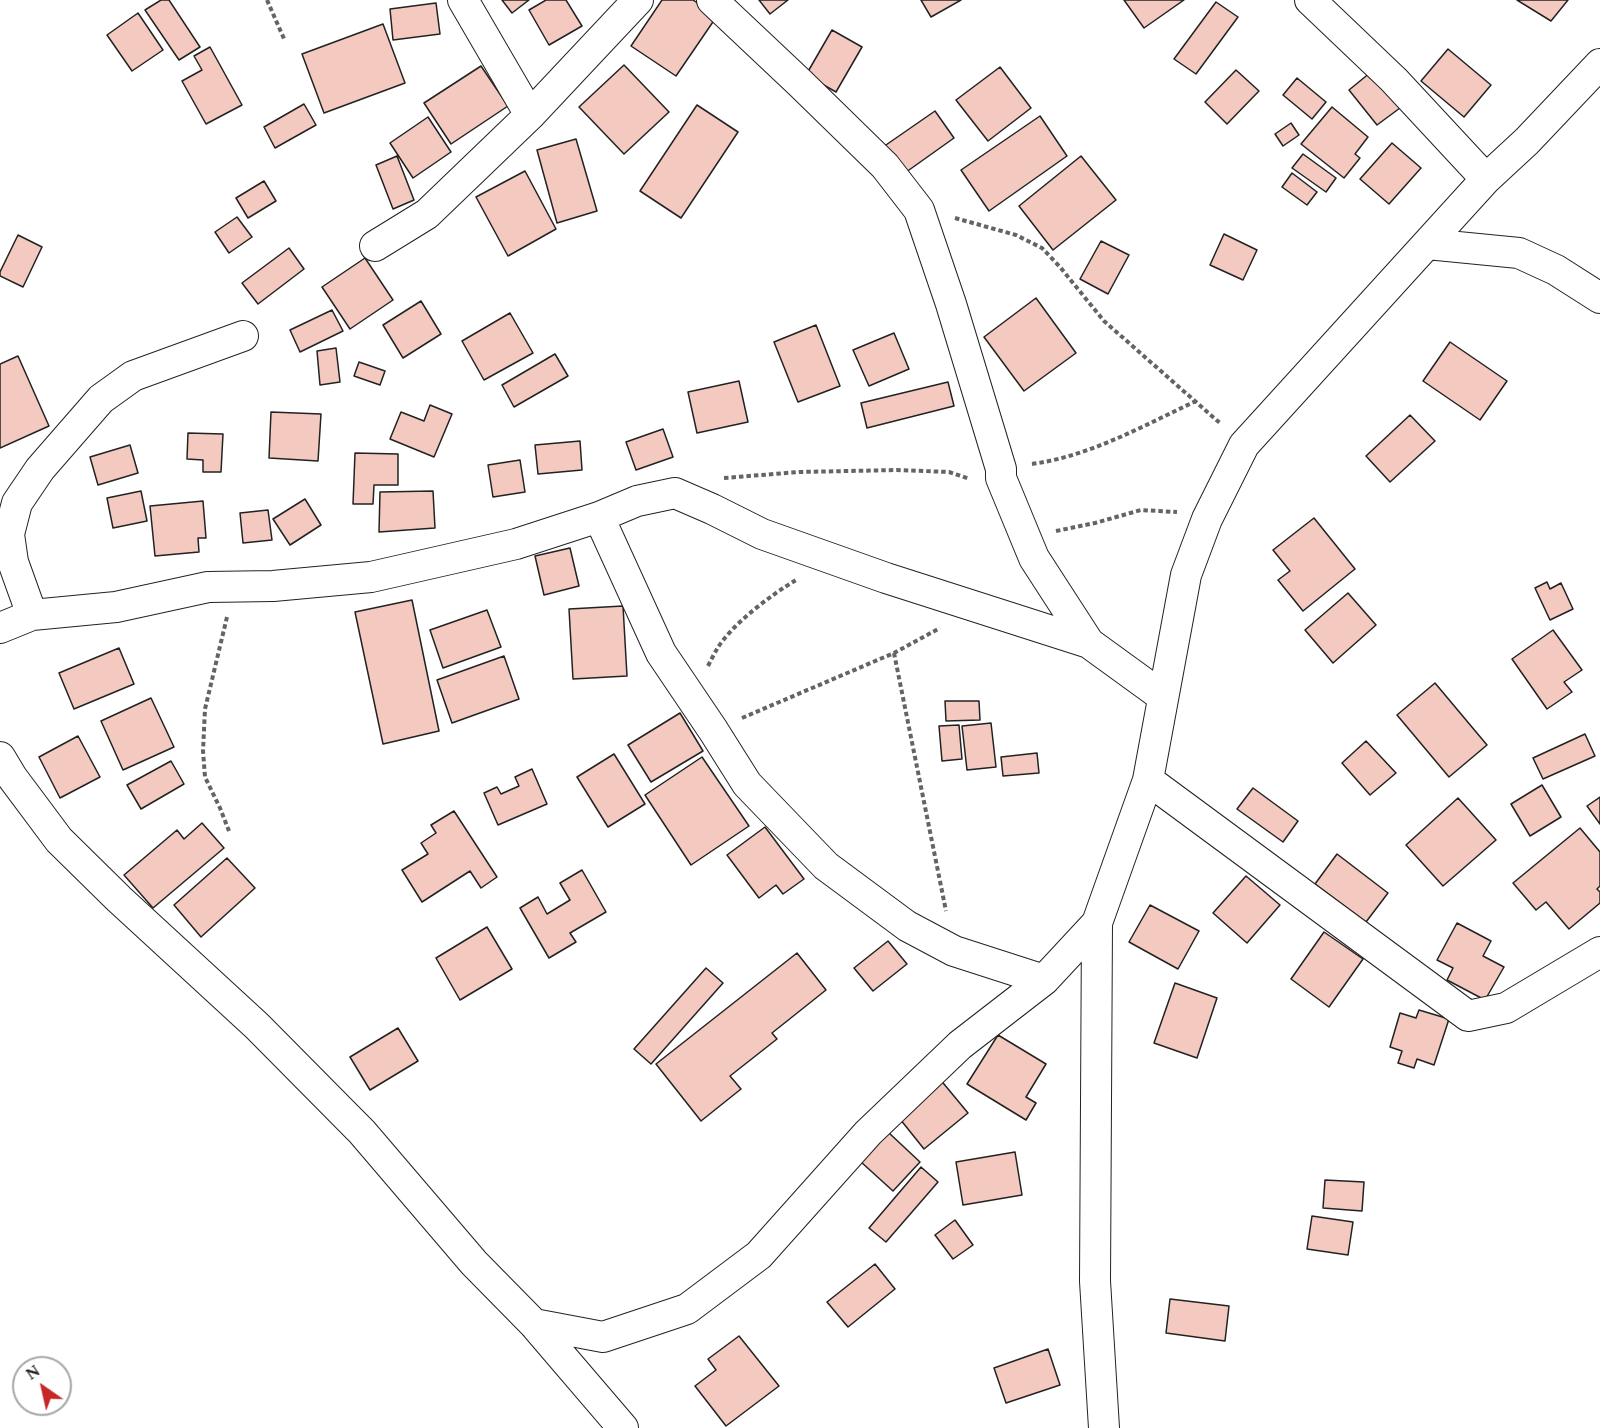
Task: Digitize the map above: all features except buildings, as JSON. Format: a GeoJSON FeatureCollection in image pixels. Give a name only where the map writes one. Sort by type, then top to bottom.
{"type":"FeatureCollection","features":[{"type":"Feature","properties":{"kind":"street"},"geometry":{"type":"LineString","coordinates":[[463,0],[530,115]]}},
{"type":"Feature","properties":{"kind":"street"},"geometry":{"type":"LineString","coordinates":[[375,246],[427,214],[530,115],[638,0]]}},
{"type":"Feature","properties":{"kind":"street"},"geometry":{"type":"LineString","coordinates":[[712,0],[885,166],[919,210],[951,304],[1003,480],[1034,558],[1089,643]]}},
{"type":"Feature","properties":{"kind":"street"},"geometry":{"type":"LineString","coordinates":[[1310,0],[1394,80],[1486,179]]}},
{"type":"Feature","properties":{"kind":"street"},"geometry":{"type":"LineString","coordinates":[[1104,1428],[1095,1281],[1097,923],[1148,780],[1186,575],[1207,519],[1244,445],[1486,179],[1527,141],[1600,64]]}},
{"type":"Feature","properties":{"kind":"street"},"geometry":{"type":"LineString","coordinates":[[1427,244],[1519,252],[1556,270],[1600,298]]}},
{"type":"Feature","properties":{"kind":"street"},"geometry":{"type":"LineString","coordinates":[[32,615],[13,562],[9,534],[17,503],[40,469],[101,399],[133,376],[243,336]]}},
{"type":"Feature","properties":{"kind":"street"},"geometry":{"type":"LineString","coordinates":[[0,628],[32,615],[117,607],[208,586],[273,586],[371,577],[516,544],[599,517],[637,501],[675,493],[712,508],[762,534],[1089,643],[1162,696]]}},
{"type":"Feature","properties":{"kind":"street"},"geometry":{"type":"LineString","coordinates":[[599,517],[661,653],[747,784],[825,866],[907,926],[954,951],[1044,980]]}},
{"type":"Feature","properties":{"kind":"street"},"geometry":{"type":"LineString","coordinates":[[0,757],[12,777],[59,840],[119,900],[257,1026],[354,1124],[474,1263],[534,1324],[623,1428]]}},
{"type":"Feature","properties":{"kind":"street"},"geometry":{"type":"LineString","coordinates":[[1148,780],[1468,1016],[1506,1008],[1600,952]]}},
{"type":"Feature","properties":{"kind":"street"},"geometry":{"type":"LineString","coordinates":[[534,1324],[603,1337],[687,1309],[759,1255],[868,1133],[960,1045],[1044,980],[1097,923]]}},
{"type":"Feature","properties":{"kind":"path"},"geometry":{"type":"LineString","coordinates":[[267,0],[285,41]]}},
{"type":"Feature","properties":{"kind":"path"},"geometry":{"type":"LineString","coordinates":[[919,210],[967,220],[1016,235],[1042,248],[1104,321],[1244,445]]}},
{"type":"Feature","properties":{"kind":"path"},"geometry":{"type":"LineString","coordinates":[[722,478],[799,472],[897,470],[949,472],[1003,480],[1106,443],[1196,401]]}},
{"type":"Feature","properties":{"kind":"path"},"geometry":{"type":"LineString","coordinates":[[1025,536],[1095,523],[1141,510],[1172,510],[1207,519]]}},
{"type":"Feature","properties":{"kind":"path"},"geometry":{"type":"LineString","coordinates":[[692,699],[718,647],[742,620],[780,590],[829,558]]}},
{"type":"Feature","properties":{"kind":"path"},"geometry":{"type":"LineString","coordinates":[[229,831],[205,777],[203,752],[205,710],[234,586]]}},
{"type":"Feature","properties":{"kind":"path"},"geometry":{"type":"LineString","coordinates":[[713,730],[894,653],[978,607]]}},
{"type":"Feature","properties":{"kind":"path"},"geometry":{"type":"LineString","coordinates":[[894,653],[954,951]]}}]}
